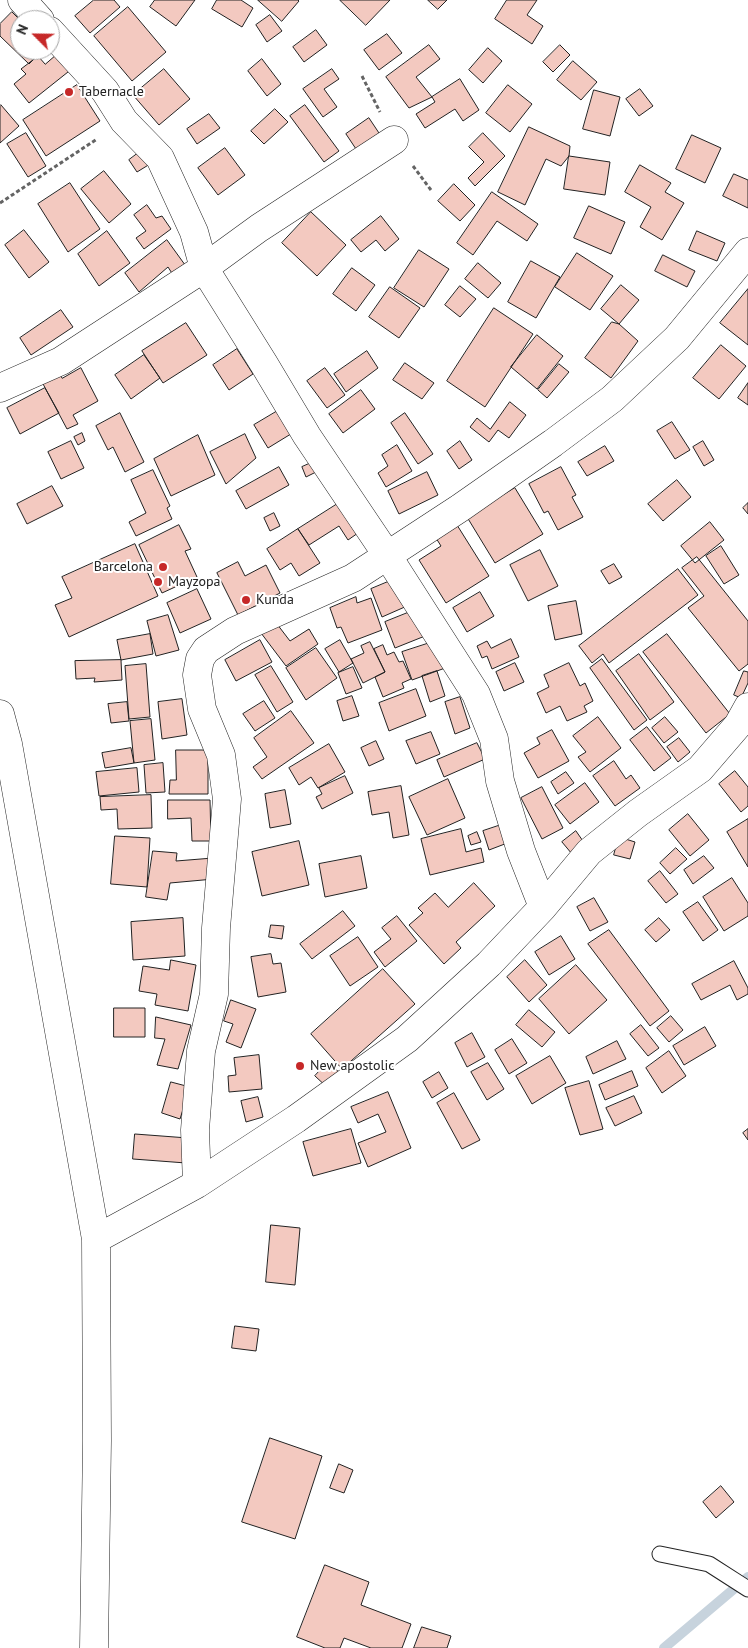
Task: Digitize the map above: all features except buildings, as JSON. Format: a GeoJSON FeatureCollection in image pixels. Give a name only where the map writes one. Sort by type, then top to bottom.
{"type":"FeatureCollection","features":[{"type":"Feature","properties":{"kind":"street"},"geometry":{"type":"LineString","coordinates":[[22,0],[31,10]]}},
{"type":"Feature","properties":{"kind":"street"},"geometry":{"type":"LineString","coordinates":[[60,43],[105,91],[124,121],[160,158],[194,232],[204,268],[307,436],[387,555],[476,694],[494,738],[500,781],[521,851],[543,907]]}},
{"type":"Feature","properties":{"kind":"street"},"geometry":{"type":"LineString","coordinates":[[0,388],[61,361],[204,268],[259,228],[394,140]]}},
{"type":"Feature","properties":{"kind":"street"},"geometry":{"type":"LineString","coordinates":[[197,1184],[195,1130],[201,1051],[214,994],[216,928],[227,799],[221,755],[202,709],[197,675],[200,659],[206,650],[234,631],[353,578],[460,508],[553,443],[612,399],[677,338],[748,252]]}},
{"type":"Feature","properties":{"kind":"street"},"geometry":{"type":"LineString","coordinates":[[96,1239],[197,1184],[296,1119],[407,1038],[489,964],[543,907],[589,852],[638,813],[700,769],[738,725],[748,707]]}},
{"type":"Feature","properties":{"kind":"street"},"geometry":{"type":"LineString","coordinates":[[0,714],[8,744],[96,1239],[94,1648]]}},
{"type":"Feature","properties":{"kind":"lane"},"geometry":{"type":"LineString","coordinates":[[660,1554],[709,1564],[748,1588]]}},
{"type":"Feature","properties":{"kind":"path"},"geometry":{"type":"LineString","coordinates":[[0,204],[124,121]]}},
{"type":"Feature","properties":{"kind":"waterway"},"geometry":{"type":"LineString","coordinates":[[664,1648],[748,1577]]}},
{"type":"Feature","properties":{"kind":"place","name":"Tabernacle"},"geometry":{"type":"Point","coordinates":[69,92]}},
{"type":"Feature","properties":{"kind":"place","name":"Barcelona"},"geometry":{"type":"Point","coordinates":[163,567]}},
{"type":"Feature","properties":{"kind":"place","name":"Mayzopa"},"geometry":{"type":"Point","coordinates":[158,582]}},
{"type":"Feature","properties":{"kind":"place","name":"Kunda"},"geometry":{"type":"Point","coordinates":[246,600]}},
{"type":"Feature","properties":{"kind":"place","name":"New apostolic"},"geometry":{"type":"Point","coordinates":[300,1066]}}]}
